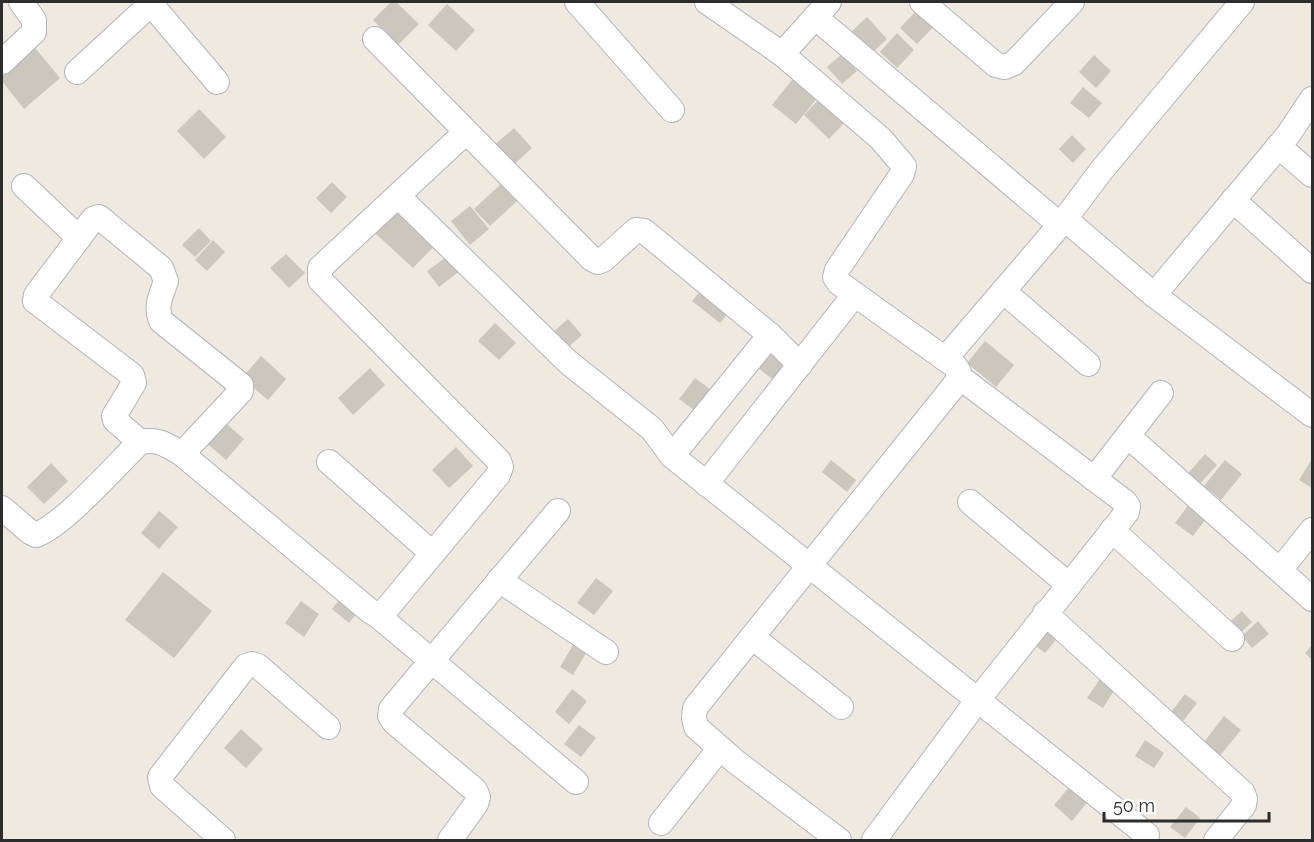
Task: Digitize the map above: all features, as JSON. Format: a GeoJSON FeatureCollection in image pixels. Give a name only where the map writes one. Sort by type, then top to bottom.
{"type":"FeatureCollection","features":[{"type":"Feature","properties":{"kind":"street"},"geometry":{"type":"LineString","coordinates":[[2,62],[34,32],[34,20],[21,2]]}},
{"type":"Feature","properties":{"kind":"street"},"geometry":{"type":"LineString","coordinates":[[577,2],[672,110]]}},
{"type":"Feature","properties":{"kind":"street"},"geometry":{"type":"LineString","coordinates":[[707,2],[782,54],[880,139],[904,166],[902,174],[837,270],[835,277],[839,283],[1128,506],[1127,512],[977,701],[874,840]]}},
{"type":"Feature","properties":{"kind":"street"},"geometry":{"type":"LineString","coordinates":[[923,2],[996,65],[1005,67],[1014,63],[1071,2]]}},
{"type":"Feature","properties":{"kind":"street"},"geometry":{"type":"LineString","coordinates":[[952,368],[1003,291],[1063,222],[1101,171],[1242,2]]}},
{"type":"Feature","properties":{"kind":"street"},"geometry":{"type":"LineString","coordinates":[[77,72],[152,3],[217,82]]}},
{"type":"Feature","properties":{"kind":"street"},"geometry":{"type":"LineString","coordinates":[[782,54],[822,9],[1063,222],[1154,295],[1312,415]]}},
{"type":"Feature","properties":{"kind":"street"},"geometry":{"type":"LineString","coordinates":[[375,39],[592,259],[598,262],[603,260],[636,230],[644,231],[770,334],[800,365]]}},
{"type":"Feature","properties":{"kind":"street"},"geometry":{"type":"LineString","coordinates":[[1154,295],[1278,146],[1312,99]]}},
{"type":"Feature","properties":{"kind":"street"},"geometry":{"type":"LineString","coordinates":[[377,615],[384,612],[498,475],[501,467],[499,461],[320,280],[320,268],[466,132]]}},
{"type":"Feature","properties":{"kind":"street"},"geometry":{"type":"LineString","coordinates":[[1278,146],[1312,175]]}},
{"type":"Feature","properties":{"kind":"street"},"geometry":{"type":"LineString","coordinates":[[24,186],[79,238]]}},
{"type":"Feature","properties":{"kind":"street"},"geometry":{"type":"LineString","coordinates":[[398,196],[568,362],[652,429],[672,456],[808,567],[1147,835]]}},
{"type":"Feature","properties":{"kind":"street"},"geometry":{"type":"LineString","coordinates":[[1233,200],[1312,271]]}},
{"type":"Feature","properties":{"kind":"street"},"geometry":{"type":"LineString","coordinates":[[140,442],[115,420],[114,416],[134,382],[132,375],[34,301],[36,295],[93,219],[99,217],[161,268],[166,281],[158,305],[161,321],[241,386],[241,391],[182,454]]}},
{"type":"Feature","properties":{"kind":"street"},"geometry":{"type":"LineString","coordinates":[[1003,291],[1088,364]]}},
{"type":"Feature","properties":{"kind":"street"},"geometry":{"type":"LineString","coordinates":[[706,484],[855,294]]}},
{"type":"Feature","properties":{"kind":"street"},"geometry":{"type":"LineString","coordinates":[[672,456],[770,334]]}},
{"type":"Feature","properties":{"kind":"street"},"geometry":{"type":"LineString","coordinates":[[839,840],[696,727],[695,708],[957,382],[952,368]]}},
{"type":"Feature","properties":{"kind":"street"},"geometry":{"type":"LineString","coordinates":[[1094,479],[1161,393]]}},
{"type":"Feature","properties":{"kind":"street"},"geometry":{"type":"LineString","coordinates":[[1128,436],[1312,599]]}},
{"type":"Feature","properties":{"kind":"street"},"geometry":{"type":"LineString","coordinates":[[2,508],[36,535],[43,532],[72,508],[140,442],[150,440],[163,443],[182,454],[576,782]]}},
{"type":"Feature","properties":{"kind":"street"},"geometry":{"type":"LineString","coordinates":[[329,462],[432,553]]}},
{"type":"Feature","properties":{"kind":"street"},"geometry":{"type":"LineString","coordinates":[[970,502],[1070,585]]}},
{"type":"Feature","properties":{"kind":"street"},"geometry":{"type":"LineString","coordinates":[[450,840],[477,804],[478,797],[475,790],[390,716],[392,709],[558,511]]}},
{"type":"Feature","properties":{"kind":"street"},"geometry":{"type":"LineString","coordinates":[[1112,530],[1233,639]]}},
{"type":"Feature","properties":{"kind":"street"},"geometry":{"type":"LineString","coordinates":[[1280,570],[1312,530]]}},
{"type":"Feature","properties":{"kind":"street"},"geometry":{"type":"LineString","coordinates":[[500,580],[606,652]]}},
{"type":"Feature","properties":{"kind":"street"},"geometry":{"type":"LineString","coordinates":[[1045,613],[1243,793],[1244,805],[1216,840]]}},
{"type":"Feature","properties":{"kind":"street"},"geometry":{"type":"LineString","coordinates":[[752,637],[841,707]]}},
{"type":"Feature","properties":{"kind":"street"},"geometry":{"type":"LineString","coordinates":[[223,840],[162,786],[160,777],[246,666],[252,664],[258,666],[328,727]]}},
{"type":"Feature","properties":{"kind":"street"},"geometry":{"type":"LineString","coordinates":[[661,823],[720,748]]}},
{"type":"Feature","properties":{"kind":"building"},"geometry":{"type":"Polygon","coordinates":[[[391,2],[396,2],[419,24],[398,45],[373,20],[391,2]]]}},
{"type":"Feature","properties":{"kind":"building"},"geometry":{"type":"Polygon","coordinates":[[[447,4],[475,30],[456,51],[428,25],[447,4]]]}},
{"type":"Feature","properties":{"kind":"building"},"geometry":{"type":"Polygon","coordinates":[[[919,8],[936,24],[917,44],[900,28],[919,8]]]}},
{"type":"Feature","properties":{"kind":"building"},"geometry":{"type":"Polygon","coordinates":[[[867,17],[887,39],[870,55],[850,33],[867,17]]]}},
{"type":"Feature","properties":{"kind":"building"},"geometry":{"type":"Polygon","coordinates":[[[897,33],[914,50],[897,68],[880,52],[897,33]]]}},
{"type":"Feature","properties":{"kind":"building"},"geometry":{"type":"Polygon","coordinates":[[[31,43],[60,78],[24,109],[2,81],[2,68],[31,43]]]}},
{"type":"Feature","properties":{"kind":"building"},"geometry":{"type":"Polygon","coordinates":[[[842,54],[857,71],[842,84],[827,67],[842,54]]]}},
{"type":"Feature","properties":{"kind":"building"},"geometry":{"type":"Polygon","coordinates":[[[1094,55],[1111,71],[1096,88],[1079,72],[1094,55]]]}},
{"type":"Feature","properties":{"kind":"building"},"geometry":{"type":"Polygon","coordinates":[[[799,71],[823,91],[796,124],[772,105],[799,71]]]}},
{"type":"Feature","properties":{"kind":"building"},"geometry":{"type":"Polygon","coordinates":[[[1083,87],[1102,103],[1089,118],[1070,103],[1083,87]]]}},
{"type":"Feature","properties":{"kind":"building"},"geometry":{"type":"Polygon","coordinates":[[[821,97],[846,121],[829,139],[804,115],[821,97]]]}},
{"type":"Feature","properties":{"kind":"building"},"geometry":{"type":"Polygon","coordinates":[[[199,109],[226,137],[204,159],[177,131],[199,109]]]}},
{"type":"Feature","properties":{"kind":"building"},"geometry":{"type":"Polygon","coordinates":[[[514,128],[532,148],[510,168],[492,147],[514,128]]]}},
{"type":"Feature","properties":{"kind":"building"},"geometry":{"type":"Polygon","coordinates":[[[1072,135],[1086,149],[1073,163],[1059,149],[1072,135]]]}},
{"type":"Feature","properties":{"kind":"building"},"geometry":{"type":"Polygon","coordinates":[[[332,182],[347,197],[331,213],[316,198],[332,182]]]}},
{"type":"Feature","properties":{"kind":"building"},"geometry":{"type":"Polygon","coordinates":[[[503,182],[519,199],[490,226],[474,209],[503,182]]]}},
{"type":"Feature","properties":{"kind":"building"},"geometry":{"type":"Polygon","coordinates":[[[470,206],[489,229],[470,245],[451,221],[470,206]]]}},
{"type":"Feature","properties":{"kind":"building"},"geometry":{"type":"Polygon","coordinates":[[[396,210],[434,246],[413,268],[375,233],[396,210]]]}},
{"type":"Feature","properties":{"kind":"building"},"geometry":{"type":"Polygon","coordinates":[[[199,228],[211,241],[195,257],[182,245],[199,228]]]}},
{"type":"Feature","properties":{"kind":"building"},"geometry":{"type":"Polygon","coordinates":[[[213,240],[225,252],[207,271],[195,260],[213,240]]]}},
{"type":"Feature","properties":{"kind":"building"},"geometry":{"type":"Polygon","coordinates":[[[286,254],[305,273],[289,288],[270,268],[286,254]]]}},
{"type":"Feature","properties":{"kind":"building"},"geometry":{"type":"Polygon","coordinates":[[[449,255],[461,270],[439,287],[427,271],[449,255]]]}},
{"type":"Feature","properties":{"kind":"building"},"geometry":{"type":"Polygon","coordinates":[[[706,284],[734,306],[720,323],[692,301],[706,284]]]}},
{"type":"Feature","properties":{"kind":"building"},"geometry":{"type":"Polygon","coordinates":[[[568,319],[582,335],[563,352],[549,336],[568,319]]]}},
{"type":"Feature","properties":{"kind":"building"},"geometry":{"type":"Polygon","coordinates":[[[495,323],[516,343],[499,360],[478,341],[495,323]]]}},
{"type":"Feature","properties":{"kind":"building"},"geometry":{"type":"Polygon","coordinates":[[[985,341],[1014,365],[996,387],[967,363],[985,341]]]}},
{"type":"Feature","properties":{"kind":"building"},"geometry":{"type":"Polygon","coordinates":[[[768,343],[793,363],[777,383],[752,363],[768,343]]]}},
{"type":"Feature","properties":{"kind":"building"},"geometry":{"type":"Polygon","coordinates":[[[261,356],[286,379],[268,400],[242,378],[261,356]]]}},
{"type":"Feature","properties":{"kind":"building"},"geometry":{"type":"Polygon","coordinates":[[[370,368],[385,385],[353,415],[338,398],[370,368]]]}},
{"type":"Feature","properties":{"kind":"building"},"geometry":{"type":"Polygon","coordinates":[[[695,378],[710,389],[694,410],[679,399],[695,378]]]}},
{"type":"Feature","properties":{"kind":"building"},"geometry":{"type":"Polygon","coordinates":[[[221,419],[244,439],[226,460],[203,440],[221,419]]]}},
{"type":"Feature","properties":{"kind":"building"},"geometry":{"type":"Polygon","coordinates":[[[456,447],[473,466],[449,488],[432,470],[456,447]]]}},
{"type":"Feature","properties":{"kind":"building"},"geometry":{"type":"Polygon","coordinates":[[[1205,454],[1217,465],[1196,488],[1184,478],[1205,454]]]}},
{"type":"Feature","properties":{"kind":"building"},"geometry":{"type":"Polygon","coordinates":[[[1312,459],[1312,488],[1299,480],[1312,459]]]}},
{"type":"Feature","properties":{"kind":"building"},"geometry":{"type":"Polygon","coordinates":[[[831,460],[856,480],[847,492],[822,472],[831,460]]]}},
{"type":"Feature","properties":{"kind":"building"},"geometry":{"type":"Polygon","coordinates":[[[1225,460],[1242,474],[1221,500],[1204,486],[1225,460]]]}},
{"type":"Feature","properties":{"kind":"building"},"geometry":{"type":"Polygon","coordinates":[[[51,463],[68,481],[44,504],[27,487],[51,463]]]}},
{"type":"Feature","properties":{"kind":"building"},"geometry":{"type":"Polygon","coordinates":[[[1190,503],[1208,516],[1193,536],[1175,523],[1190,503]]]}},
{"type":"Feature","properties":{"kind":"building"},"geometry":{"type":"Polygon","coordinates":[[[159,511],[178,527],[159,549],[141,533],[159,511]]]}},
{"type":"Feature","properties":{"kind":"building"},"geometry":{"type":"Polygon","coordinates":[[[163,572],[212,611],[174,658],[125,620],[163,572]]]}},
{"type":"Feature","properties":{"kind":"building"},"geometry":{"type":"Polygon","coordinates":[[[596,578],[613,591],[594,615],[577,603],[596,578]]]}},
{"type":"Feature","properties":{"kind":"building"},"geometry":{"type":"Polygon","coordinates":[[[343,595],[360,609],[349,623],[332,609],[343,595]]]}},
{"type":"Feature","properties":{"kind":"building"},"geometry":{"type":"Polygon","coordinates":[[[301,601],[319,614],[304,637],[285,623],[301,601]]]}},
{"type":"Feature","properties":{"kind":"building"},"geometry":{"type":"Polygon","coordinates":[[[1242,611],[1252,622],[1237,636],[1227,624],[1242,611]]]}},
{"type":"Feature","properties":{"kind":"building"},"geometry":{"type":"Polygon","coordinates":[[[1043,617],[1062,632],[1045,653],[1026,639],[1043,617]]]}},
{"type":"Feature","properties":{"kind":"building"},"geometry":{"type":"Polygon","coordinates":[[[1258,621],[1269,634],[1252,648],[1242,636],[1258,621]]]}},
{"type":"Feature","properties":{"kind":"building"},"geometry":{"type":"Polygon","coordinates":[[[578,637],[591,645],[573,675],[560,667],[578,637]]]}},
{"type":"Feature","properties":{"kind":"building"},"geometry":{"type":"Polygon","coordinates":[[[1312,645],[1312,660],[1305,653],[1312,645]]]}},
{"type":"Feature","properties":{"kind":"building"},"geometry":{"type":"Polygon","coordinates":[[[1102,676],[1117,686],[1103,708],[1087,698],[1102,676]]]}},
{"type":"Feature","properties":{"kind":"building"},"geometry":{"type":"Polygon","coordinates":[[[572,689],[587,701],[569,724],[555,712],[572,689]]]}},
{"type":"Feature","properties":{"kind":"building"},"geometry":{"type":"Polygon","coordinates":[[[1185,694],[1197,703],[1180,725],[1168,716],[1185,694]]]}},
{"type":"Feature","properties":{"kind":"building"},"geometry":{"type":"Polygon","coordinates":[[[1224,716],[1241,730],[1214,763],[1198,750],[1224,716]]]}},
{"type":"Feature","properties":{"kind":"building"},"geometry":{"type":"Polygon","coordinates":[[[579,725],[596,738],[581,757],[564,744],[579,725]]]}},
{"type":"Feature","properties":{"kind":"building"},"geometry":{"type":"Polygon","coordinates":[[[241,729],[263,749],[246,768],[224,748],[241,729]]]}},
{"type":"Feature","properties":{"kind":"building"},"geometry":{"type":"Polygon","coordinates":[[[1145,740],[1164,753],[1154,768],[1135,756],[1145,740]]]}},
{"type":"Feature","properties":{"kind":"building"},"geometry":{"type":"Polygon","coordinates":[[[1071,785],[1089,800],[1072,821],[1054,805],[1071,785]]]}},
{"type":"Feature","properties":{"kind":"building"},"geometry":{"type":"Polygon","coordinates":[[[1186,807],[1200,818],[1185,838],[1170,827],[1186,807]]]}}]}
